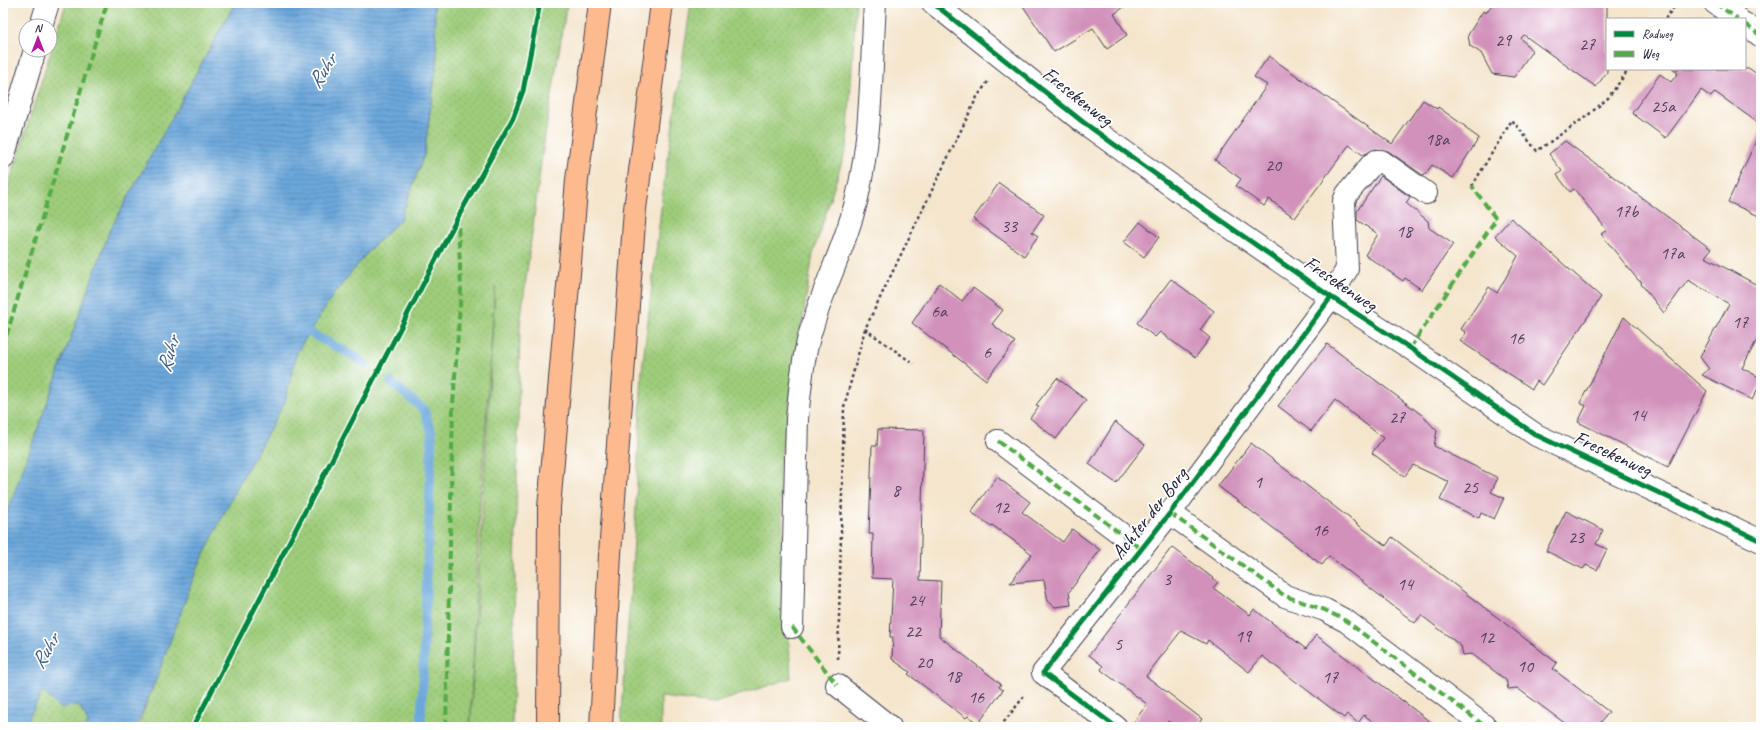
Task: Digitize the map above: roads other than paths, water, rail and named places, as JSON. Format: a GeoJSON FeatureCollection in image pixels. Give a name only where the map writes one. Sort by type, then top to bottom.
{"type":"FeatureCollection","features":[{"type":"Feature","properties":{"kind":"highway"},"geometry":{"type":"LineString","coordinates":[[548,727],[549,508],[577,180],[600,3]]}},
{"type":"Feature","properties":{"kind":"highway"},"geometry":{"type":"LineString","coordinates":[[601,727],[610,554],[635,209],[662,3]]}},
{"type":"Feature","properties":{"kind":"street"},"geometry":{"type":"LineString","coordinates":[[44,18],[48,3]]}},
{"type":"Feature","properties":{"kind":"street"},"geometry":{"type":"LineString","coordinates":[[792,627],[797,419],[800,391],[812,325],[837,262],[852,217],[862,173],[869,130],[875,3]]}},
{"type":"Feature","properties":{"kind":"street","name":"Fresekenweg"},"geometry":{"type":"LineString","coordinates":[[933,3],[1090,126],[1331,297],[1410,348],[1536,435],[1761,541]]}},
{"type":"Feature","properties":{"kind":"street"},"geometry":{"type":"LineString","coordinates":[[1715,3],[1737,18]]}},
{"type":"Feature","properties":{"kind":"street"},"geometry":{"type":"LineString","coordinates":[[1746,25],[1761,36]]}},
{"type":"Feature","properties":{"kind":"street"},"geometry":{"type":"LineString","coordinates":[[3,158],[33,58]]}},
{"type":"Feature","properties":{"kind":"street","name":"Achter der Borg"},"geometry":{"type":"LineString","coordinates":[[1116,727],[1043,673],[1170,514],[1331,297],[1347,269],[1343,209],[1347,194],[1376,161],[1381,161],[1426,192]]}},
{"type":"Feature","properties":{"kind":"street","name":"Achter der Borg"},"geometry":{"type":"LineString","coordinates":[[998,440],[1141,549]]}},
{"type":"Feature","properties":{"kind":"street"},"geometry":{"type":"LineString","coordinates":[[1170,514],[1285,596],[1325,610],[1346,621],[1486,727]]}},
{"type":"Feature","properties":{"kind":"street"},"geometry":{"type":"LineString","coordinates":[[837,685],[890,727]]}},
{"type":"Feature","properties":{"kind":"water","name":"Ruhr"},"geometry":{"type":"Polygon","coordinates":[[[235,3],[434,3],[437,62],[424,155],[400,220],[371,248],[334,294],[297,352],[285,402],[237,487],[196,571],[157,677],[136,727],[86,727],[88,722],[79,705],[59,708],[43,691],[25,727],[3,727],[3,524],[110,230],[235,3]]]}},
{"type":"Feature","properties":{"kind":"waterway"},"geometry":{"type":"LineString","coordinates":[[298,327],[356,357],[365,364]]}},
{"type":"Feature","properties":{"kind":"waterway"},"geometry":{"type":"LineString","coordinates":[[391,382],[424,410],[432,433],[421,727]]}}]}
